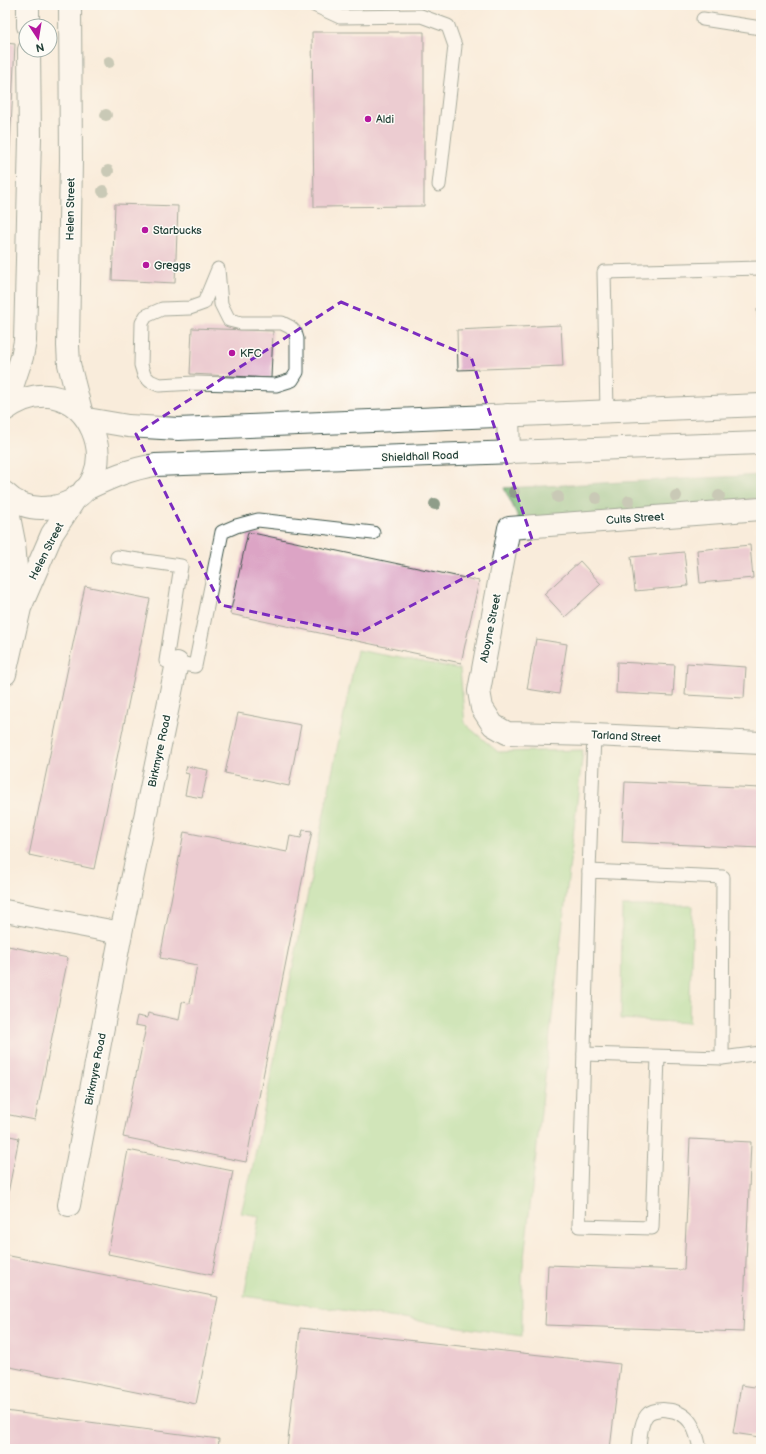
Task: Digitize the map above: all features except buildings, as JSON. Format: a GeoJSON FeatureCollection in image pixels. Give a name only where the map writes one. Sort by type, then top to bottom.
{"type":"FeatureCollection","features":[{"type":"Feature","properties":{"kind":"street"},"geometry":{"type":"LineString","coordinates":[[28,5],[28,18]]}},
{"type":"Feature","properties":{"kind":"street","name":"Helen Street"},"geometry":{"type":"LineString","coordinates":[[5,674],[20,608],[52,534],[81,493],[97,467],[98,449],[94,430],[84,415],[68,364],[71,160],[70,5]]}},
{"type":"Feature","properties":{"kind":"street"},"geometry":{"type":"LineString","coordinates":[[5,409],[22,357],[25,341],[30,138],[29,58]]}},
{"type":"Feature","properties":{"kind":"street"},"geometry":{"type":"LineString","coordinates":[[5,409],[30,398],[49,396],[68,402],[84,415],[128,426],[178,429],[761,405]]}},
{"type":"Feature","properties":{"kind":"street"},"geometry":{"type":"LineString","coordinates":[[508,415],[509,453]]}},
{"type":"Feature","properties":{"kind":"street","name":"Shieldhall Road"},"geometry":{"type":"LineString","coordinates":[[5,495],[27,506],[44,508],[62,505],[81,493],[125,472],[137,468],[155,466],[761,443]]}},
{"type":"Feature","properties":{"kind":"street","name":"Helen Street"},"geometry":{"type":"LineString","coordinates":[[5,495],[13,536],[20,608]]}},
{"type":"Feature","properties":{"kind":"street","name":"Cults Street"},"geometry":{"type":"LineString","coordinates":[[509,528],[761,509]]}},
{"type":"Feature","properties":{"kind":"street","name":"Aboyne Street"},"geometry":{"type":"LineString","coordinates":[[493,725],[482,708],[478,691],[509,528]]}},
{"type":"Feature","properties":{"kind":"street","name":"Birkmyre Road"},"geometry":{"type":"LineString","coordinates":[[69,1205],[121,933],[177,663]]}},
{"type":"Feature","properties":{"kind":"street","name":"Tarland Street"},"geometry":{"type":"LineString","coordinates":[[493,725],[507,733],[594,735],[761,743]]}},
{"type":"Feature","properties":{"kind":"street"},"geometry":{"type":"LineString","coordinates":[[5,911],[121,933]]}},
{"type":"Feature","properties":{"kind":"lane"},"geometry":{"type":"LineString","coordinates":[[314,5],[340,17],[421,16],[448,26],[455,46],[439,185]]}},
{"type":"Feature","properties":{"kind":"lane"},"geometry":{"type":"LineString","coordinates":[[703,19],[761,28]]}},
{"type":"Feature","properties":{"kind":"lane"},"geometry":{"type":"LineString","coordinates":[[607,411],[604,272],[761,268]]}},
{"type":"Feature","properties":{"kind":"lane"},"geometry":{"type":"LineString","coordinates":[[218,269],[221,304],[229,320],[241,323],[282,323],[290,327],[295,332],[297,339],[297,372],[292,380],[276,385],[195,383],[158,385],[150,381],[144,375],[141,365],[142,323],[146,316],[162,309],[190,308],[204,303],[218,269]]}},
{"type":"Feature","properties":{"kind":"lane"},"geometry":{"type":"LineString","coordinates":[[117,557],[181,566],[166,661],[195,666],[222,532],[236,526],[258,520],[373,533]]}},
{"type":"Feature","properties":{"kind":"lane"},"geometry":{"type":"LineString","coordinates":[[594,735],[580,1226],[652,1228],[658,1057]]}},
{"type":"Feature","properties":{"kind":"lane"},"geometry":{"type":"LineString","coordinates":[[589,871],[723,877],[722,1058]]}},
{"type":"Feature","properties":{"kind":"lane"},"geometry":{"type":"LineString","coordinates":[[584,1054],[722,1058],[761,1053]]}},
{"type":"Feature","properties":{"kind":"lane"},"geometry":{"type":"LineString","coordinates":[[639,1449],[644,1421],[649,1413],[660,1409],[676,1410],[687,1416],[698,1437],[700,1449]]}},
{"type":"Feature","properties":{"kind":"highlighted area"},"geometry":{"type":"Polygon","coordinates":[[[341,302],[471,357],[533,542],[357,634],[221,605],[136,434],[341,302]]]}},
{"type":"Feature","properties":{"kind":"green space"},"geometry":{"type":"Polygon","coordinates":[[[761,475],[761,498],[521,523],[504,488],[761,475]]]}},
{"type":"Feature","properties":{"kind":"green space"},"geometry":{"type":"Polygon","coordinates":[[[357,650],[460,669],[465,724],[498,752],[583,750],[522,1275],[522,1336],[244,1296],[259,1216],[241,1213],[252,1170],[357,650]]]}},
{"type":"Feature","properties":{"kind":"green space"},"geometry":{"type":"Polygon","coordinates":[[[622,906],[693,906],[689,1023],[621,1019],[622,906]]]}},
{"type":"Feature","properties":{"kind":"place","name":"Aldi"},"geometry":{"type":"Point","coordinates":[368,119]}},
{"type":"Feature","properties":{"kind":"place","name":"Starbucks"},"geometry":{"type":"Point","coordinates":[145,230]}},
{"type":"Feature","properties":{"kind":"place","name":"Greggs"},"geometry":{"type":"Point","coordinates":[146,265]}},
{"type":"Feature","properties":{"kind":"place","name":"KFC"},"geometry":{"type":"Point","coordinates":[232,353]}}]}
